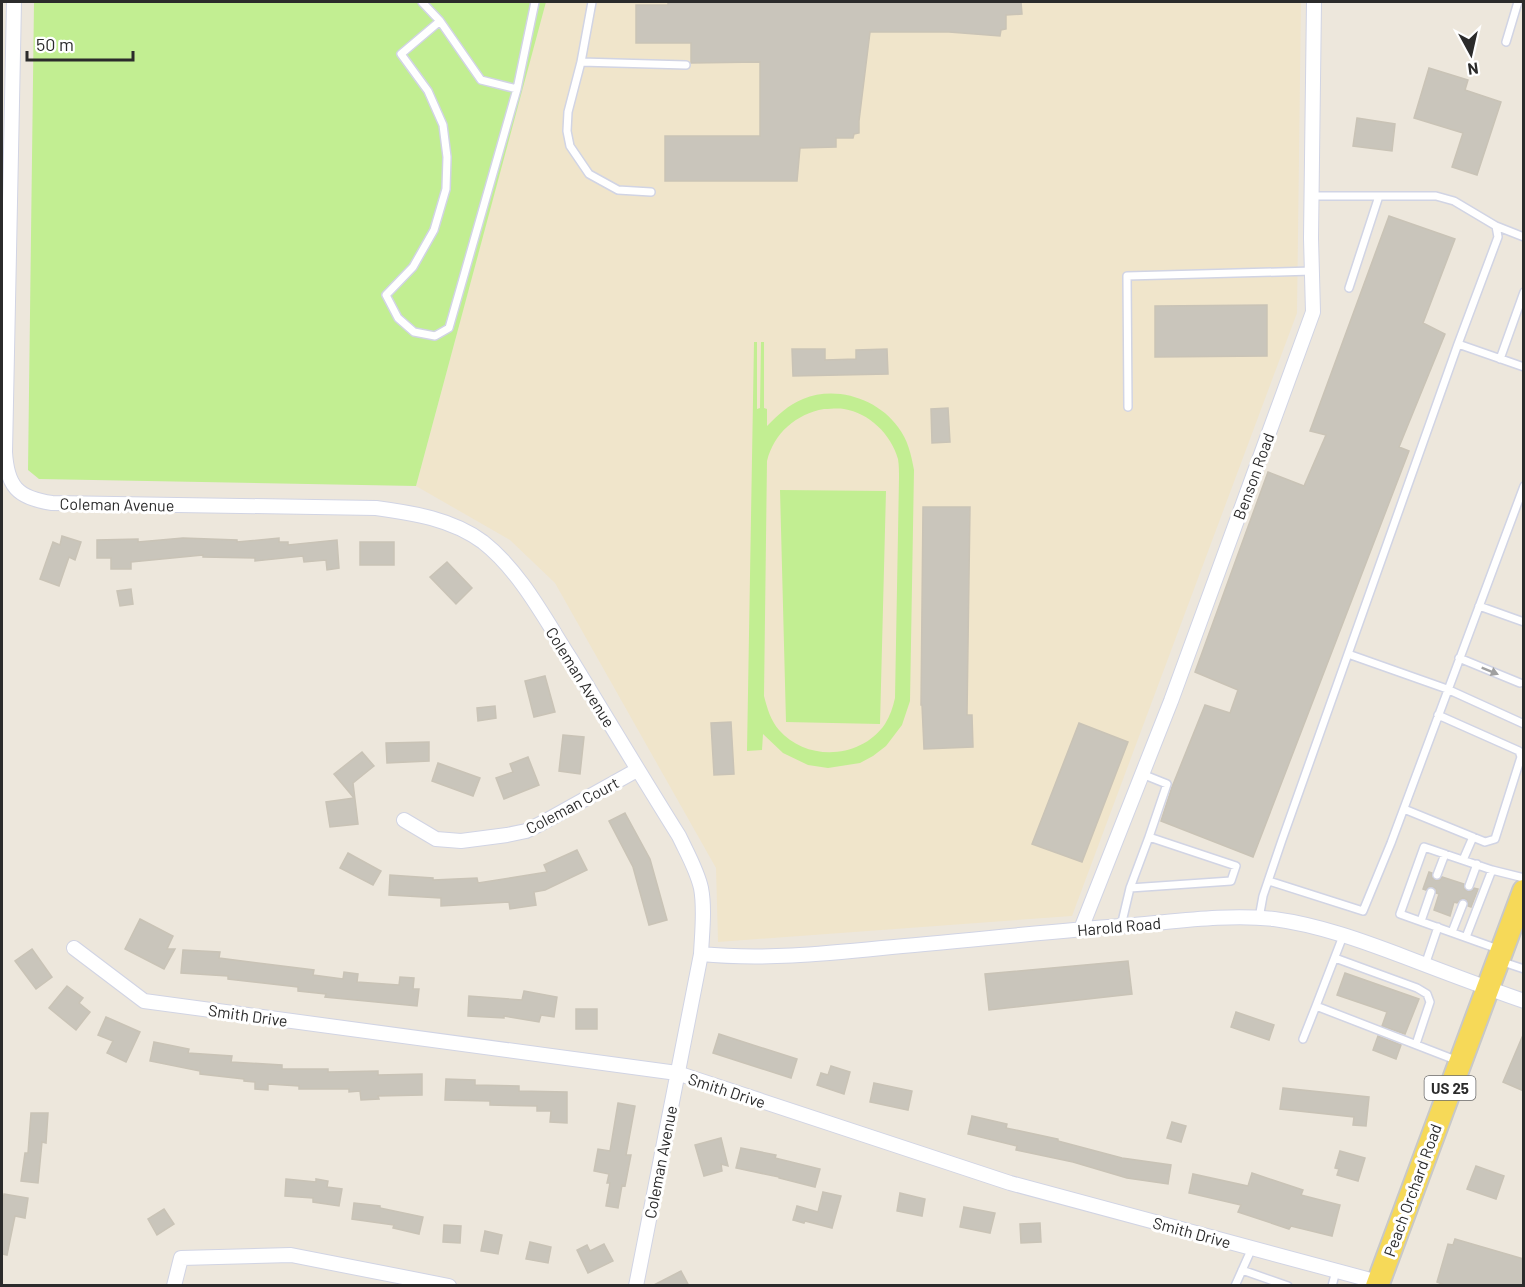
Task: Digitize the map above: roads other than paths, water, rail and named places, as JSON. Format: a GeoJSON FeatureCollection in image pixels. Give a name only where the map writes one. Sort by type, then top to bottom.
{"type":"FeatureCollection","features":[{"type":"Feature","properties":{"kind":"main road","name":"Peach Orchard Road"},"geometry":{"type":"LineString","coordinates":[[1377,1284],[1522,901]]}},
{"type":"Feature","properties":{"kind":"street","name":"Coleman Avenue"},"geometry":{"type":"LineString","coordinates":[[14,2],[5,452],[9,479],[14,487],[29,498],[52,502],[376,508],[411,512],[455,526],[483,542],[517,577],[679,836],[701,889],[701,954],[636,1286]]}},
{"type":"Feature","properties":{"kind":"street","name":"Benson Road"},"geometry":{"type":"LineString","coordinates":[[1081,929],[1179,679],[1313,312],[1314,2]]}},
{"type":"Feature","properties":{"kind":"street","name":"Coleman Court"},"geometry":{"type":"LineString","coordinates":[[404,820],[436,839],[461,841],[526,831],[638,770]]}},
{"type":"Feature","properties":{"kind":"street","name":"Harold Road"},"geometry":{"type":"LineString","coordinates":[[701,954],[776,957],[1081,929],[1242,917],[1303,924],[1363,941],[1524,1001]]}},
{"type":"Feature","properties":{"kind":"street","name":"Smith Drive"},"geometry":{"type":"LineString","coordinates":[[74,948],[144,1000],[677,1073],[1010,1183],[1377,1284]]}},
{"type":"Feature","properties":{"kind":"street"},"geometry":{"type":"LineString","coordinates":[[174,1286],[181,1258],[291,1255],[449,1286]]}},
{"type":"Feature","properties":{"kind":"lane"},"geometry":{"type":"LineString","coordinates":[[422,2],[440,21],[481,80],[517,88]]}},
{"type":"Feature","properties":{"kind":"lane"},"geometry":{"type":"LineString","coordinates":[[440,21],[401,54],[428,91],[443,125],[447,157],[446,189],[434,230],[413,267],[386,295],[398,318],[414,332],[435,336],[449,328],[517,88],[535,2]]}},
{"type":"Feature","properties":{"kind":"lane"},"geometry":{"type":"LineString","coordinates":[[592,2],[581,62],[568,112],[567,131],[570,146],[589,174],[618,190],[651,192]]}},
{"type":"Feature","properties":{"kind":"lane"},"geometry":{"type":"LineString","coordinates":[[1506,42],[1518,2]]}},
{"type":"Feature","properties":{"kind":"lane"},"geometry":{"type":"LineString","coordinates":[[581,62],[686,65]]}},
{"type":"Feature","properties":{"kind":"lane"},"geometry":{"type":"LineString","coordinates":[[1312,196],[1436,196],[1454,201],[1496,226],[1524,237]]}},
{"type":"Feature","properties":{"kind":"lane"},"geometry":{"type":"LineString","coordinates":[[1348,288],[1379,196]]}},
{"type":"Feature","properties":{"kind":"lane"},"geometry":{"type":"LineString","coordinates":[[1259,918],[1263,896],[1498,237],[1496,226]]}},
{"type":"Feature","properties":{"kind":"lane"},"geometry":{"type":"LineString","coordinates":[[1128,407],[1127,276],[1312,271]]}},
{"type":"Feature","properties":{"kind":"lane"},"geometry":{"type":"LineString","coordinates":[[1500,359],[1524,292]]}},
{"type":"Feature","properties":{"kind":"lane"},"geometry":{"type":"LineString","coordinates":[[1458,344],[1524,367]]}},
{"type":"Feature","properties":{"kind":"lane"},"geometry":{"type":"LineString","coordinates":[[1269,881],[1363,911],[1404,809],[1524,486]]}},
{"type":"Feature","properties":{"kind":"lane"},"geometry":{"type":"LineString","coordinates":[[1479,606],[1524,622]]}},
{"type":"Feature","properties":{"kind":"lane"},"geometry":{"type":"LineString","coordinates":[[1348,654],[1447,689],[1524,724]]}},
{"type":"Feature","properties":{"kind":"lane"},"geometry":{"type":"LineString","coordinates":[[1459,658],[1520,683]]}},
{"type":"Feature","properties":{"kind":"lane"},"geometry":{"type":"LineString","coordinates":[[1404,809],[1485,842],[1495,839],[1521,757],[1519,751],[1438,715]]}},
{"type":"Feature","properties":{"kind":"lane"},"geometry":{"type":"LineString","coordinates":[[1121,926],[1130,888],[1167,784],[1142,774]]}},
{"type":"Feature","properties":{"kind":"lane"},"geometry":{"type":"LineString","coordinates":[[1130,888],[1231,881],[1236,866],[1149,837]]}},
{"type":"Feature","properties":{"kind":"lane"},"geometry":{"type":"LineString","coordinates":[[1463,860],[1473,837]]}},
{"type":"Feature","properties":{"kind":"lane"},"geometry":{"type":"LineString","coordinates":[[1524,878],[1492,870],[1424,847],[1400,914],[1466,937],[1524,969]]}},
{"type":"Feature","properties":{"kind":"lane"},"geometry":{"type":"LineString","coordinates":[[1437,875],[1445,854]]}},
{"type":"Feature","properties":{"kind":"lane"},"geometry":{"type":"LineString","coordinates":[[1469,886],[1477,864]]}},
{"type":"Feature","properties":{"kind":"lane"},"geometry":{"type":"LineString","coordinates":[[1466,937],[1492,870]]}},
{"type":"Feature","properties":{"kind":"lane"},"geometry":{"type":"LineString","coordinates":[[1421,921],[1431,891]]}},
{"type":"Feature","properties":{"kind":"lane"},"geometry":{"type":"LineString","coordinates":[[1452,932],[1463,904]]}},
{"type":"Feature","properties":{"kind":"lane"},"geometry":{"type":"LineString","coordinates":[[1425,964],[1438,927]]}},
{"type":"Feature","properties":{"kind":"lane"},"geometry":{"type":"LineString","coordinates":[[1303,1039],[1343,936]]}},
{"type":"Feature","properties":{"kind":"lane"},"geometry":{"type":"LineString","coordinates":[[1335,958],[1417,988],[1427,994],[1430,1002],[1416,1044]]}},
{"type":"Feature","properties":{"kind":"lane"},"geometry":{"type":"LineString","coordinates":[[1316,1006],[1460,1062]]}},
{"type":"Feature","properties":{"kind":"lane"},"geometry":{"type":"LineString","coordinates":[[1235,1286],[1252,1248]]}},
{"type":"Feature","properties":{"kind":"lane"},"geometry":{"type":"LineString","coordinates":[[1242,1270],[1288,1286]]}},
{"type":"Feature","properties":{"kind":"lane"},"geometry":{"type":"LineString","coordinates":[[1332,1286],[1336,1271]]}}]}
